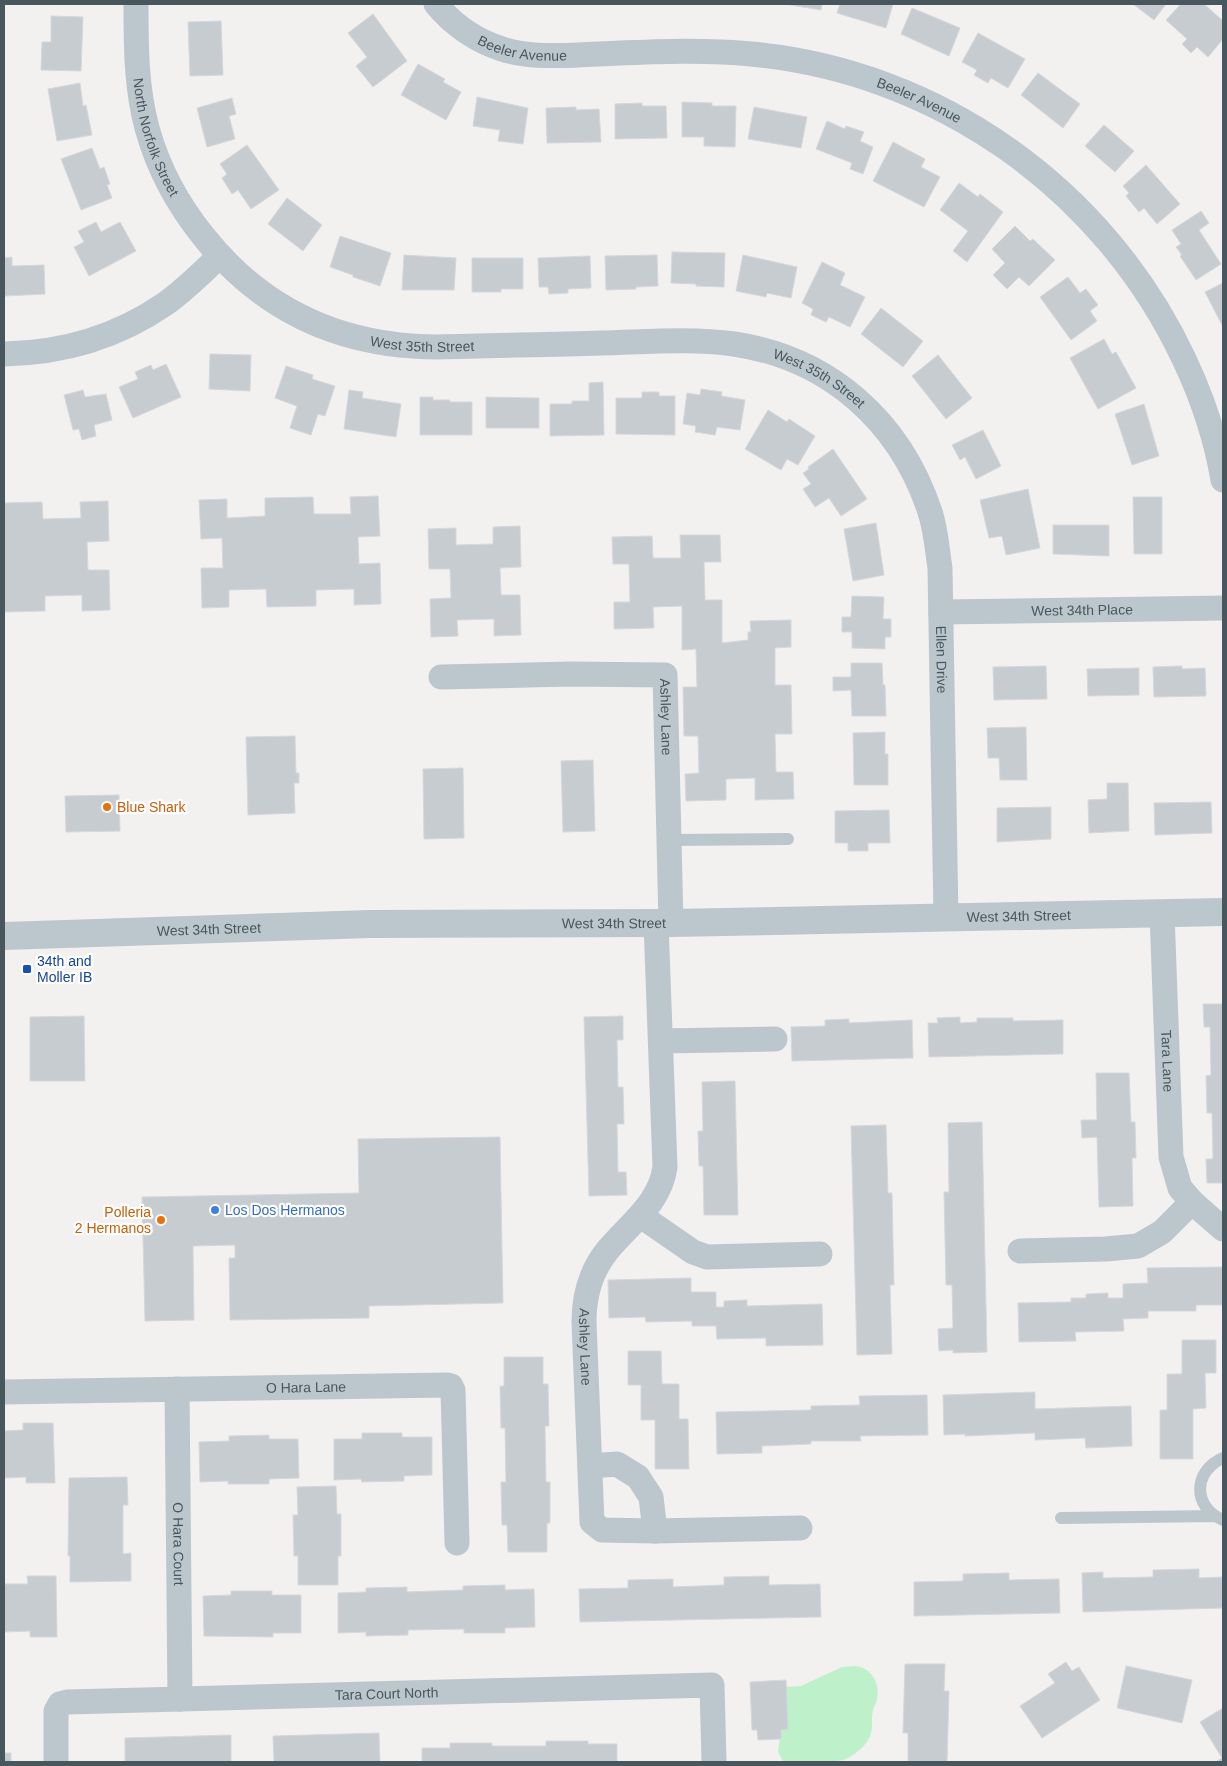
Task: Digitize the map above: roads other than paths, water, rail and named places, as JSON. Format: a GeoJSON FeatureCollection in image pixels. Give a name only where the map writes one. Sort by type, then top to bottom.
{"type":"FeatureCollection","features":[{"type":"Feature","properties":{"kind":"street","name":"North Norfolk Street"},"geometry":{"type":"LineString","coordinates":[[136,4],[137,75],[150,137],[163,172],[179,203],[220,256]]}},
{"type":"Feature","properties":{"kind":"street","name":"Beeler Avenue"},"geometry":{"type":"LineString","coordinates":[[436,4],[448,18],[474,36],[510,52],[550,55],[682,51],[722,52],[803,60],[844,70],[893,88],[932,104],[977,130],[1024,161],[1061,191],[1110,242],[1143,285],[1164,318],[1193,379],[1211,430],[1223,480]]}},
{"type":"Feature","properties":{"kind":"street"},"geometry":{"type":"LineString","coordinates":[[4,354],[32,353],[64,347],[120,330],[166,303],[220,256]]}},
{"type":"Feature","properties":{"kind":"street","name":"West 35th Street"},"geometry":{"type":"LineString","coordinates":[[220,256],[252,286],[280,306],[319,325],[362,338],[415,347],[688,341],[732,344],[766,352],[814,370],[833,381],[875,416]]}},
{"type":"Feature","properties":{"kind":"street","name":"Ellen Drive"},"geometry":{"type":"LineString","coordinates":[[875,416],[890,434],[908,462],[930,513],[940,568],[946,918]]}},
{"type":"Feature","properties":{"kind":"street","name":"West 34th Place"},"geometry":{"type":"LineString","coordinates":[[941,612],[1223,608]]}},
{"type":"Feature","properties":{"kind":"street","name":"Ashley Lane"},"geometry":{"type":"LineString","coordinates":[[440,677],[570,674],[665,675],[668,840],[661,1041],[665,1167],[659,1190],[641,1216],[602,1257],[591,1280],[586,1298],[584,1322],[592,1522],[602,1530],[655,1531],[800,1528]]}},
{"type":"Feature","properties":{"kind":"street","name":"West 34th Street"},"geometry":{"type":"LineString","coordinates":[[4,936],[370,924],[664,923],[1223,912]]}},
{"type":"Feature","properties":{"kind":"street","name":"Tara Lane"},"geometry":{"type":"LineString","coordinates":[[1162,913],[1171,1157],[1180,1188],[1192,1202],[1223,1229]]}},
{"type":"Feature","properties":{"kind":"street"},"geometry":{"type":"LineString","coordinates":[[661,1041],[776,1039]]}},
{"type":"Feature","properties":{"kind":"street"},"geometry":{"type":"LineString","coordinates":[[1020,1251],[1106,1249],[1138,1246],[1162,1232],[1192,1202]]}},
{"type":"Feature","properties":{"kind":"street"},"geometry":{"type":"LineString","coordinates":[[641,1216],[693,1252],[707,1257],[820,1254]]}},
{"type":"Feature","properties":{"kind":"street","name":"O Hara Lane"},"geometry":{"type":"LineString","coordinates":[[4,1392],[451,1386],[453,1390],[456,1543]]}},
{"type":"Feature","properties":{"kind":"street","name":"O Hara Court"},"geometry":{"type":"LineString","coordinates":[[177,1390],[180,1699]]}},
{"type":"Feature","properties":{"kind":"street"},"geometry":{"type":"LineString","coordinates":[[590,1466],[617,1464],[638,1477],[651,1498],[655,1531]]}},
{"type":"Feature","properties":{"kind":"street","name":"Tara Court North"},"geometry":{"type":"LineString","coordinates":[[56,1762],[55,1714],[60,1704],[68,1702],[712,1685],[714,1762]]}},
{"type":"Feature","properties":{"kind":"lane"},"geometry":{"type":"LineString","coordinates":[[668,840],[788,839]]}},
{"type":"Feature","properties":{"kind":"lane"},"geometry":{"type":"LineString","coordinates":[[1219,1518],[1207,1509],[1202,1499],[1200,1488],[1202,1477],[1208,1468],[1223,1458]]}},
{"type":"Feature","properties":{"kind":"lane"},"geometry":{"type":"LineString","coordinates":[[1061,1518],[1219,1518]]}},
{"type":"Feature","properties":{"kind":"place","name":"Blue Shark"},"geometry":{"type":"Point","coordinates":[107,807]}},
{"type":"Feature","properties":{"kind":"place","name":"34th and Moller IB"},"geometry":{"type":"Point","coordinates":[27,969]}},
{"type":"Feature","properties":{"kind":"place","name":"Los Dos Hermanos"},"geometry":{"type":"Point","coordinates":[215,1210]}},
{"type":"Feature","properties":{"kind":"place","name":"Polleria 2 Hermanos"},"geometry":{"type":"Point","coordinates":[161,1220]}}]}
